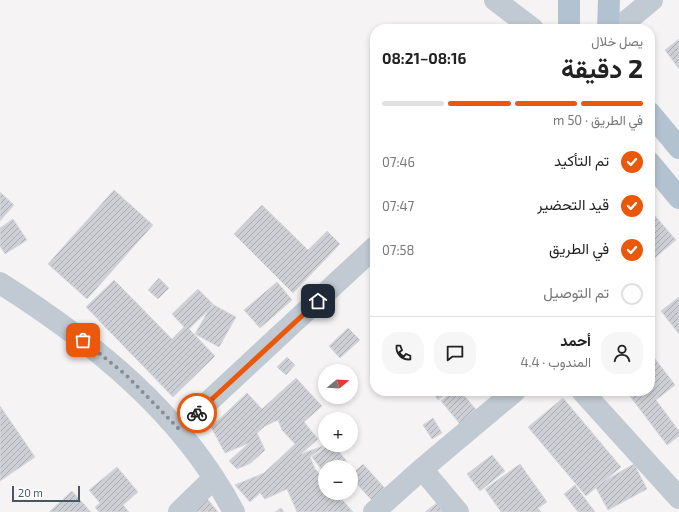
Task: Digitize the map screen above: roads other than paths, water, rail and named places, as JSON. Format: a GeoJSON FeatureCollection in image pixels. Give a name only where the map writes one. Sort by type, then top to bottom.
{"type":"FeatureCollection","features":[{"type":"Feature","properties":{"kind":"main road"},"geometry":{"type":"LineString","coordinates":[[568,0],[569,24]]}},
{"type":"Feature","properties":{"kind":"main road"},"geometry":{"type":"LineString","coordinates":[[608,0],[608,24]]}},
{"type":"Feature","properties":{"kind":"main road"},"geometry":{"type":"LineString","coordinates":[[655,119],[679,148]]}},
{"type":"Feature","properties":{"kind":"main road"},"geometry":{"type":"LineString","coordinates":[[655,169],[679,198]]}},
{"type":"Feature","properties":{"kind":"street"},"geometry":{"type":"LineString","coordinates":[[495,0],[526,24]]}},
{"type":"Feature","properties":{"kind":"street"},"geometry":{"type":"LineString","coordinates":[[623,24],[652,0]]}},
{"type":"Feature","properties":{"kind":"street"},"geometry":{"type":"LineString","coordinates":[[179,429],[370,252]]}},
{"type":"Feature","properties":{"kind":"street"},"geometry":{"type":"LineString","coordinates":[[0,283],[50,314],[126,375],[179,429],[214,478],[234,512]]}},
{"type":"Feature","properties":{"kind":"street"},"geometry":{"type":"LineString","coordinates":[[374,512],[422,469],[509,396]]}},
{"type":"Feature","properties":{"kind":"street"},"geometry":{"type":"LineString","coordinates":[[587,396],[679,498]]}},
{"type":"Feature","properties":{"kind":"street"},"geometry":{"type":"LineString","coordinates":[[422,469],[458,512]]}},
{"type":"Feature","properties":{"kind":"street"},"geometry":{"type":"LineString","coordinates":[[179,512],[214,478]]}}]}
